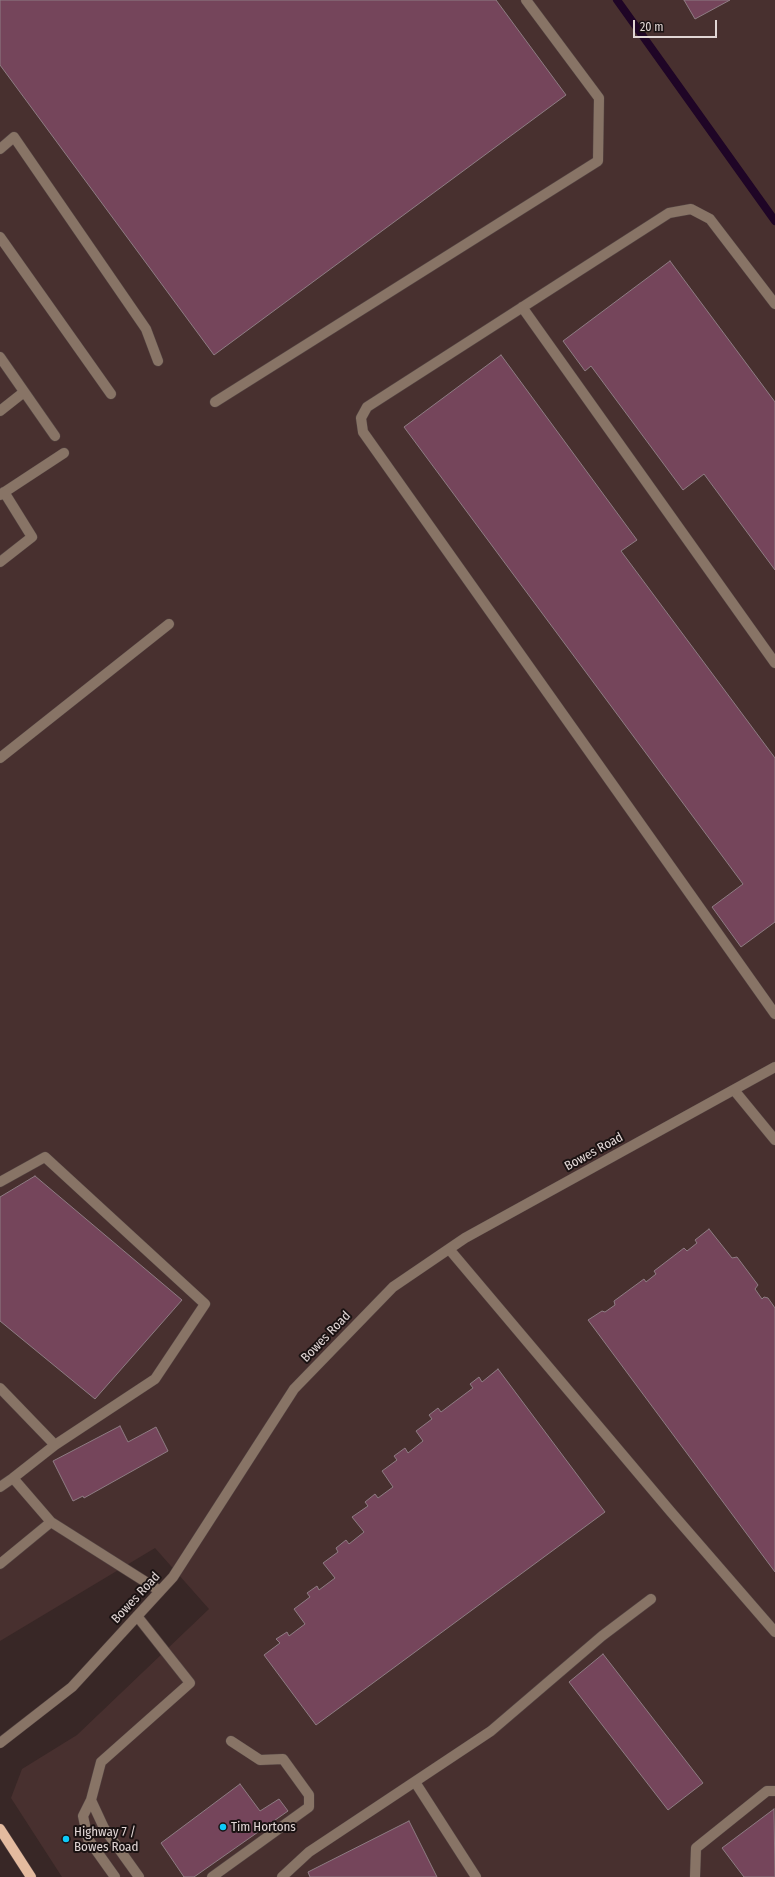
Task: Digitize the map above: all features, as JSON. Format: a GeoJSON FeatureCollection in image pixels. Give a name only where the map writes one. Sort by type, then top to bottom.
{"type":"FeatureCollection","features":[{"type":"Feature","properties":{"kind":"main road"},"geometry":{"type":"LineString","coordinates":[[0,1829],[31,1877]]}},
{"type":"Feature","properties":{"kind":"street"},"geometry":{"type":"LineString","coordinates":[[215,402],[598,161],[599,98],[526,0]]}},
{"type":"Feature","properties":{"kind":"street"},"geometry":{"type":"LineString","coordinates":[[0,149],[14,137],[146,329],[158,361]]}},
{"type":"Feature","properties":{"kind":"street"},"geometry":{"type":"LineString","coordinates":[[775,304],[710,219],[690,209],[669,214],[367,407],[361,418],[363,432],[775,1014]]}},
{"type":"Feature","properties":{"kind":"street"},"geometry":{"type":"LineString","coordinates":[[0,237],[111,394]]}},
{"type":"Feature","properties":{"kind":"street"},"geometry":{"type":"LineString","coordinates":[[522,307],[775,664]]}},
{"type":"Feature","properties":{"kind":"street"},"geometry":{"type":"LineString","coordinates":[[0,357],[55,436]]}},
{"type":"Feature","properties":{"kind":"street"},"geometry":{"type":"LineString","coordinates":[[0,411],[24,392]]}},
{"type":"Feature","properties":{"kind":"street"},"geometry":{"type":"LineString","coordinates":[[0,562],[32,537],[2,494],[64,454]]}},
{"type":"Feature","properties":{"kind":"street"},"geometry":{"type":"LineString","coordinates":[[0,758],[169,624]]}},
{"type":"Feature","properties":{"kind":"street","name":"Bowes Road"},"geometry":{"type":"LineString","coordinates":[[0,1743],[72,1687],[173,1577],[294,1389],[393,1287],[465,1238],[775,1067]]}},
{"type":"Feature","properties":{"kind":"street"},"geometry":{"type":"LineString","coordinates":[[734,1090],[775,1140]]}},
{"type":"Feature","properties":{"kind":"street"},"geometry":{"type":"LineString","coordinates":[[0,1182],[45,1157],[205,1304],[155,1379],[55,1445],[0,1487]]}},
{"type":"Feature","properties":{"kind":"street"},"geometry":{"type":"LineString","coordinates":[[449,1249],[671,1512],[775,1632]]}},
{"type":"Feature","properties":{"kind":"street"},"geometry":{"type":"LineString","coordinates":[[0,1388],[55,1445]]}},
{"type":"Feature","properties":{"kind":"street"},"geometry":{"type":"LineString","coordinates":[[13,1478],[51,1522],[160,1591]]}},
{"type":"Feature","properties":{"kind":"street"},"geometry":{"type":"LineString","coordinates":[[0,1564],[51,1522]]}},
{"type":"Feature","properties":{"kind":"street"},"geometry":{"type":"LineString","coordinates":[[282,1877],[309,1852],[491,1731],[602,1636],[651,1599]]}},
{"type":"Feature","properties":{"kind":"street"},"geometry":{"type":"LineString","coordinates":[[115,1877],[88,1839],[83,1816],[91,1800],[101,1762],[190,1683],[137,1616]]}},
{"type":"Feature","properties":{"kind":"street"},"geometry":{"type":"LineString","coordinates":[[212,1877],[309,1807],[309,1795],[283,1759],[260,1760],[231,1741]]}},
{"type":"Feature","properties":{"kind":"street"},"geometry":{"type":"LineString","coordinates":[[415,1782],[476,1877]]}},
{"type":"Feature","properties":{"kind":"street"},"geometry":{"type":"LineString","coordinates":[[694,1877],[696,1848],[767,1791],[775,1791]]}},
{"type":"Feature","properties":{"kind":"street"},"geometry":{"type":"LineString","coordinates":[[91,1800],[104,1828],[139,1877]]}},
{"type":"Feature","properties":{"kind":"shaded area"},"geometry":{"type":"Polygon","coordinates":[[[0,0],[775,0],[775,1877],[62,1877],[11,1798],[22,1769],[77,1735],[209,1609],[155,1548],[0,1641],[0,0]]]}},
{"type":"Feature","properties":{"kind":"building"},"geometry":{"type":"Polygon","coordinates":[[[0,0],[496,0],[566,95],[214,355],[0,65],[0,0]]]}},
{"type":"Feature","properties":{"kind":"building"},"geometry":{"type":"Polygon","coordinates":[[[684,0],[730,0],[695,19],[684,0]]]}},
{"type":"Feature","properties":{"kind":"building"},"geometry":{"type":"Polygon","coordinates":[[[670,261],[775,402],[775,570],[704,474],[683,490],[591,366],[585,371],[563,341],[670,261]]]}},
{"type":"Feature","properties":{"kind":"building"},"geometry":{"type":"Polygon","coordinates":[[[501,355],[637,540],[621,551],[775,758],[775,922],[741,947],[712,907],[743,884],[404,427],[501,355]]]}},
{"type":"Feature","properties":{"kind":"building"},"geometry":{"type":"Polygon","coordinates":[[[35,1176],[182,1300],[95,1399],[0,1321],[0,1197],[35,1176]]]}},
{"type":"Feature","properties":{"kind":"building"},"geometry":{"type":"Polygon","coordinates":[[[709,1229],[732,1258],[737,1257],[758,1285],[755,1289],[762,1299],[764,1297],[768,1298],[775,1308],[775,1572],[588,1320],[602,1311],[605,1312],[615,1305],[614,1301],[644,1279],[646,1282],[656,1274],[654,1271],[684,1248],[687,1251],[697,1243],[695,1240],[709,1229]]]}},
{"type":"Feature","properties":{"kind":"building"},"geometry":{"type":"Polygon","coordinates":[[[498,1369],[605,1512],[316,1725],[264,1655],[280,1643],[276,1639],[287,1632],[289,1636],[305,1624],[294,1609],[310,1597],[307,1593],[317,1586],[319,1590],[335,1578],[323,1563],[338,1552],[336,1548],[346,1540],[349,1544],[364,1532],[352,1517],[368,1506],[365,1502],[375,1494],[378,1498],[393,1487],[382,1471],[397,1460],[394,1456],[405,1448],[408,1453],[423,1441],[416,1431],[432,1419],[429,1415],[438,1408],[441,1412],[473,1388],[470,1384],[479,1377],[482,1382],[498,1369]]]}},
{"type":"Feature","properties":{"kind":"building"},"geometry":{"type":"Polygon","coordinates":[[[120,1426],[128,1442],[156,1427],[168,1451],[84,1498],[83,1496],[73,1501],[53,1461],[120,1426]]]}},
{"type":"Feature","properties":{"kind":"building"},"geometry":{"type":"Polygon","coordinates":[[[603,1654],[703,1783],[668,1810],[569,1682],[603,1654]]]}},
{"type":"Feature","properties":{"kind":"building","name":"Tim Hortons"},"geometry":{"type":"Polygon","coordinates":[[[240,1784],[260,1811],[279,1799],[288,1811],[194,1877],[184,1877],[161,1843],[240,1784]]]}},
{"type":"Feature","properties":{"kind":"building"},"geometry":{"type":"Polygon","coordinates":[[[774,1809],[775,1877],[744,1877],[722,1848],[774,1809]]]}},
{"type":"Feature","properties":{"kind":"building"},"geometry":{"type":"Polygon","coordinates":[[[409,1821],[437,1877],[310,1877],[308,1872],[409,1821]]]}},
{"type":"Feature","properties":{"kind":"waterway"},"geometry":{"type":"LineString","coordinates":[[617,0],[775,221]]}},
{"type":"Feature","properties":{"kind":"place","name":"Tim Hortons"},"geometry":{"type":"Point","coordinates":[223,1827]}},
{"type":"Feature","properties":{"kind":"place","name":"Highway 7 / Bowes Road"},"geometry":{"type":"Point","coordinates":[66,1839]}}]}
